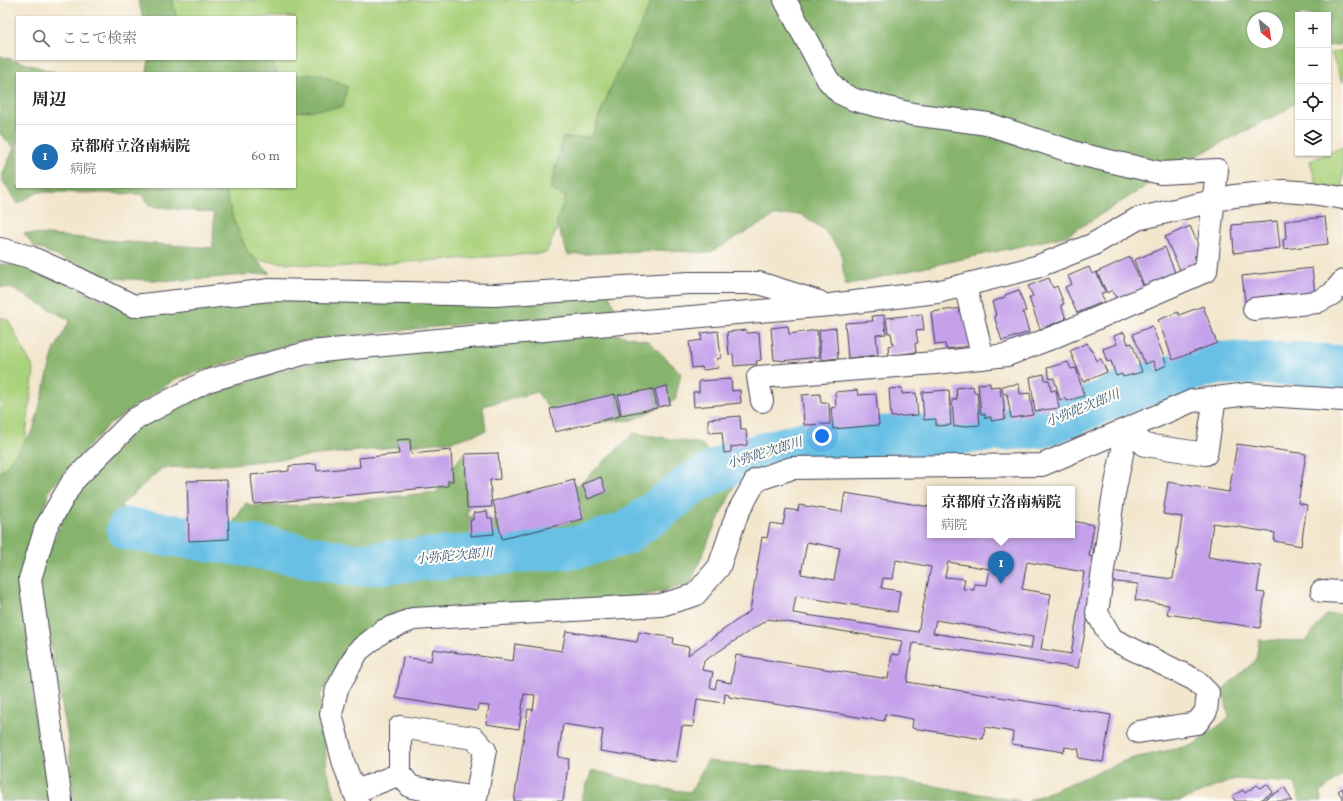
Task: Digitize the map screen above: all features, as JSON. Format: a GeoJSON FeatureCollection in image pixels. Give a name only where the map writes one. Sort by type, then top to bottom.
{"type":"FeatureCollection","features":[{"type":"Feature","properties":{"kind":"street"},"geometry":{"type":"LineString","coordinates":[[762,401],[758,377],[935,363],[1007,355],[1054,337],[1206,272],[1217,170],[1161,173],[1079,154],[988,124],[912,114],[855,100],[840,93],[828,80],[785,0]]}},
{"type":"Feature","properties":{"kind":"street"},"geometry":{"type":"LineString","coordinates":[[60,801],[30,579],[46,527],[73,481],[135,419],[207,381],[310,352],[830,305],[937,292],[1036,267],[1092,245],[1137,219],[1214,200],[1234,196],[1284,191],[1312,193],[1343,198]]}},
{"type":"Feature","properties":{"kind":"street"},"geometry":{"type":"LineString","coordinates":[[0,249],[30,257],[134,306],[270,290],[495,295],[689,283],[759,284],[830,305]]}},
{"type":"Feature","properties":{"kind":"street"},"geometry":{"type":"LineString","coordinates":[[1254,309],[1317,302],[1332,294],[1343,281]]}},
{"type":"Feature","properties":{"kind":"street"},"geometry":{"type":"LineString","coordinates":[[965,285],[983,358]]}},
{"type":"Feature","properties":{"kind":"street"},"geometry":{"type":"LineString","coordinates":[[400,774],[356,797],[344,764],[331,714],[337,689],[358,651],[383,631],[413,619],[660,605],[695,595],[719,567],[737,514],[756,480],[792,468],[1042,465],[1192,400],[1248,394],[1343,400]]}},
{"type":"Feature","properties":{"kind":"street"},"geometry":{"type":"LineString","coordinates":[[1127,429],[1145,445],[1206,454],[1215,398]]}},
{"type":"Feature","properties":{"kind":"street"},"geometry":{"type":"LineString","coordinates":[[1127,429],[1113,499],[1097,614],[1112,639],[1195,680],[1208,693],[1206,711],[1197,723],[1138,732]]}},
{"type":"Feature","properties":{"kind":"green space"},"geometry":{"type":"Polygon","coordinates":[[[138,0],[173,0],[176,16],[143,16],[138,0]]]}},
{"type":"Feature","properties":{"kind":"green space"},"geometry":{"type":"Polygon","coordinates":[[[160,0],[659,0],[546,253],[332,267],[233,258],[213,188],[296,188],[296,72],[181,72],[177,60],[296,60],[296,16],[165,16],[160,0]]]}},
{"type":"Feature","properties":{"kind":"green space"},"geometry":{"type":"Polygon","coordinates":[[[652,0],[793,0],[797,2],[799,0],[1343,0],[1343,44],[1331,46],[1331,12],[1295,12],[1295,103],[1282,112],[1185,162],[1066,236],[845,285],[841,251],[823,229],[800,214],[774,216],[709,253],[658,250],[568,255],[556,222],[566,197],[550,189],[563,138],[591,137],[610,89],[652,0]]]}},
{"type":"Feature","properties":{"kind":"green space"},"geometry":{"type":"Polygon","coordinates":[[[1343,50],[1343,82],[1331,53],[1343,50]]]}},
{"type":"Feature","properties":{"kind":"green space"},"geometry":{"type":"Polygon","coordinates":[[[0,56],[55,72],[16,72],[16,188],[224,188],[233,218],[247,251],[270,273],[174,281],[107,278],[34,246],[24,233],[213,248],[214,213],[150,206],[142,194],[38,192],[17,204],[1,178],[14,148],[0,134],[0,56]]]}},
{"type":"Feature","properties":{"kind":"green space"},"geometry":{"type":"Polygon","coordinates":[[[149,60],[272,60],[277,72],[147,72],[149,60]]]}},
{"type":"Feature","properties":{"kind":"green space"},"geometry":{"type":"Polygon","coordinates":[[[319,74],[347,86],[343,107],[296,112],[296,76],[319,74]]]}},
{"type":"Feature","properties":{"kind":"green space"},"geometry":{"type":"Polygon","coordinates":[[[1343,147],[1343,189],[1317,186],[1310,161],[1322,156],[1331,156],[1331,152],[1343,147]]]}},
{"type":"Feature","properties":{"kind":"green space"},"geometry":{"type":"Polygon","coordinates":[[[0,264],[29,265],[102,300],[608,293],[617,312],[463,324],[299,341],[175,379],[108,425],[50,489],[22,574],[35,722],[50,801],[3,801],[0,793],[0,474],[33,431],[54,351],[70,320],[11,288],[0,287],[0,264]]]}},
{"type":"Feature","properties":{"kind":"green space"},"geometry":{"type":"Polygon","coordinates":[[[0,317],[8,320],[34,370],[10,564],[38,801],[0,801],[0,317]]]}},
{"type":"Feature","properties":{"kind":"green space"},"geometry":{"type":"Polygon","coordinates":[[[605,332],[648,341],[681,373],[675,400],[632,420],[560,423],[537,392],[483,406],[486,431],[453,441],[233,464],[162,468],[121,505],[152,538],[214,552],[246,503],[253,506],[317,505],[437,492],[447,475],[464,453],[474,479],[467,516],[512,524],[581,483],[634,433],[702,444],[736,483],[712,532],[690,584],[638,597],[408,610],[353,639],[320,696],[327,769],[336,801],[74,801],[68,738],[38,573],[74,496],[138,426],[212,392],[318,361],[605,332]]]}},
{"type":"Feature","properties":{"kind":"green space"},"geometry":{"type":"Polygon","coordinates":[[[1343,614],[1343,775],[1319,793],[1322,801],[1300,801],[1295,783],[1235,779],[1179,801],[1028,801],[1129,759],[1193,745],[1229,718],[1223,689],[1256,660],[1259,640],[1306,641],[1326,615],[1343,614]]]}},
{"type":"Feature","properties":{"kind":"green space"},"geometry":{"type":"Polygon","coordinates":[[[707,761],[894,779],[1020,801],[581,801],[592,770],[665,789],[691,792],[707,761]]]}},
{"type":"Feature","properties":{"kind":"building"},"geometry":{"type":"Polygon","coordinates":[[[1325,217],[1328,244],[1284,249],[1283,240],[1286,239],[1285,221],[1325,217]]]}},
{"type":"Feature","properties":{"kind":"building"},"geometry":{"type":"Polygon","coordinates":[[[1277,221],[1280,248],[1234,253],[1232,225],[1277,221]]]}},
{"type":"Feature","properties":{"kind":"building"},"geometry":{"type":"Polygon","coordinates":[[[1190,226],[1202,253],[1194,256],[1198,264],[1181,272],[1165,237],[1190,226]]]}},
{"type":"Feature","properties":{"kind":"building"},"geometry":{"type":"Polygon","coordinates":[[[1165,247],[1176,275],[1145,288],[1134,260],[1165,247]]]}},
{"type":"Feature","properties":{"kind":"building"},"geometry":{"type":"Polygon","coordinates":[[[1130,257],[1144,288],[1117,300],[1112,290],[1107,293],[1097,272],[1130,257]]]}},
{"type":"Feature","properties":{"kind":"building"},"geometry":{"type":"Polygon","coordinates":[[[1089,267],[1092,274],[1096,272],[1105,292],[1101,294],[1105,301],[1077,313],[1065,287],[1072,284],[1068,276],[1089,267]]]}},
{"type":"Feature","properties":{"kind":"building"},"geometry":{"type":"Polygon","coordinates":[[[1312,268],[1315,293],[1245,301],[1242,276],[1312,268]]]}},
{"type":"Feature","properties":{"kind":"building"},"geometry":{"type":"Polygon","coordinates":[[[1049,278],[1053,288],[1057,286],[1064,304],[1061,305],[1066,319],[1040,329],[1029,298],[1033,296],[1028,286],[1049,278]]]}},
{"type":"Feature","properties":{"kind":"building"},"geometry":{"type":"Polygon","coordinates":[[[1019,290],[1026,311],[1023,312],[1029,332],[1002,341],[994,316],[996,315],[992,302],[1019,290]]]}},
{"type":"Feature","properties":{"kind":"building"},"geometry":{"type":"Polygon","coordinates":[[[1203,306],[1217,343],[1173,360],[1158,320],[1178,312],[1179,315],[1203,306]]]}},
{"type":"Feature","properties":{"kind":"building"},"geometry":{"type":"Polygon","coordinates":[[[963,308],[970,346],[946,349],[945,344],[935,345],[931,312],[963,308]]]}},
{"type":"Feature","properties":{"kind":"building"},"geometry":{"type":"Polygon","coordinates":[[[922,314],[924,330],[916,331],[918,343],[915,343],[916,352],[889,356],[888,346],[893,345],[891,333],[888,333],[886,318],[922,314]]]}},
{"type":"Feature","properties":{"kind":"building"},"geometry":{"type":"Polygon","coordinates":[[[884,315],[886,334],[876,335],[878,355],[848,358],[845,323],[873,321],[872,316],[884,315]]]}},
{"type":"Feature","properties":{"kind":"building"},"geometry":{"type":"Polygon","coordinates":[[[788,326],[789,334],[817,330],[819,357],[781,361],[774,360],[771,328],[788,326]]]}},
{"type":"Feature","properties":{"kind":"building"},"geometry":{"type":"Polygon","coordinates":[[[1152,326],[1167,365],[1156,370],[1153,361],[1145,364],[1133,334],[1152,326]]]}},
{"type":"Feature","properties":{"kind":"building"},"geometry":{"type":"Polygon","coordinates":[[[836,328],[838,358],[821,360],[819,330],[836,328]]]}},
{"type":"Feature","properties":{"kind":"building"},"geometry":{"type":"Polygon","coordinates":[[[746,330],[747,333],[759,332],[761,360],[756,361],[757,364],[734,366],[733,354],[729,355],[727,332],[746,330]]]}},
{"type":"Feature","properties":{"kind":"building"},"geometry":{"type":"Polygon","coordinates":[[[718,331],[721,358],[717,359],[718,368],[703,370],[702,367],[692,368],[689,342],[702,340],[701,333],[718,331]]]}},
{"type":"Feature","properties":{"kind":"building"},"geometry":{"type":"Polygon","coordinates":[[[1124,332],[1128,344],[1132,343],[1142,372],[1123,377],[1122,374],[1116,376],[1111,361],[1107,362],[1103,349],[1117,344],[1114,336],[1124,332]]]}},
{"type":"Feature","properties":{"kind":"building"},"geometry":{"type":"Polygon","coordinates":[[[1087,343],[1097,361],[1101,359],[1107,372],[1083,382],[1070,351],[1087,343]]]}},
{"type":"Feature","properties":{"kind":"building"},"geometry":{"type":"Polygon","coordinates":[[[1068,362],[1071,369],[1076,368],[1084,396],[1067,401],[1066,398],[1060,400],[1054,378],[1050,379],[1047,368],[1068,362]]]}},
{"type":"Feature","properties":{"kind":"building"},"geometry":{"type":"Polygon","coordinates":[[[1044,374],[1045,380],[1049,380],[1051,391],[1056,390],[1059,408],[1035,411],[1030,377],[1044,374]]]}},
{"type":"Feature","properties":{"kind":"building"},"geometry":{"type":"Polygon","coordinates":[[[731,379],[732,391],[740,390],[741,403],[694,407],[693,392],[699,392],[699,381],[731,379]]]}},
{"type":"Feature","properties":{"kind":"building"},"geometry":{"type":"Polygon","coordinates":[[[990,383],[990,387],[1000,386],[1001,396],[1003,396],[1005,419],[991,421],[991,417],[985,418],[985,414],[981,414],[978,384],[990,383]]]}},
{"type":"Feature","properties":{"kind":"building"},"geometry":{"type":"Polygon","coordinates":[[[1019,384],[1020,394],[1030,393],[1033,415],[1011,418],[1007,394],[1003,394],[1002,386],[1019,384]]]}},
{"type":"Feature","properties":{"kind":"building"},"geometry":{"type":"Polygon","coordinates":[[[667,386],[670,404],[659,407],[655,389],[667,386]]]}},
{"type":"Feature","properties":{"kind":"building"},"geometry":{"type":"Polygon","coordinates":[[[973,386],[974,392],[977,392],[980,425],[954,427],[952,400],[957,399],[956,388],[973,386]]]}},
{"type":"Feature","properties":{"kind":"building"},"geometry":{"type":"Polygon","coordinates":[[[902,388],[902,394],[916,393],[918,415],[891,417],[889,389],[902,388]]]}},
{"type":"Feature","properties":{"kind":"building"},"geometry":{"type":"Polygon","coordinates":[[[653,389],[657,408],[621,415],[618,395],[653,389]]]}},
{"type":"Feature","properties":{"kind":"building"},"geometry":{"type":"Polygon","coordinates":[[[857,390],[858,395],[876,394],[879,425],[833,429],[831,408],[836,407],[835,392],[857,390]]]}},
{"type":"Feature","properties":{"kind":"building"},"geometry":{"type":"Polygon","coordinates":[[[949,390],[951,425],[936,426],[936,419],[924,420],[922,392],[949,390]]]}},
{"type":"Feature","properties":{"kind":"building"},"geometry":{"type":"Polygon","coordinates":[[[615,394],[620,416],[555,432],[550,409],[615,394]]]}},
{"type":"Feature","properties":{"kind":"building"},"geometry":{"type":"Polygon","coordinates":[[[820,394],[821,403],[829,403],[830,424],[804,425],[802,395],[820,394]]]}},
{"type":"Feature","properties":{"kind":"building"},"geometry":{"type":"Polygon","coordinates":[[[740,416],[741,430],[746,430],[747,445],[731,447],[731,452],[724,453],[722,432],[709,433],[708,419],[740,416]]]}},
{"type":"Feature","properties":{"kind":"building"},"geometry":{"type":"Polygon","coordinates":[[[410,439],[411,454],[451,450],[453,481],[448,481],[448,486],[254,504],[251,475],[289,471],[289,466],[316,464],[317,471],[360,467],[359,458],[399,454],[397,440],[410,439]]]}},
{"type":"Feature","properties":{"kind":"building"},"geometry":{"type":"Polygon","coordinates":[[[1237,444],[1306,454],[1298,503],[1307,505],[1301,546],[1274,541],[1275,533],[1213,523],[1208,557],[1261,566],[1257,592],[1265,593],[1260,628],[1167,614],[1169,605],[1135,600],[1138,584],[1095,580],[1078,668],[913,643],[907,682],[1111,715],[1103,762],[1078,758],[1079,749],[1065,747],[1064,752],[1012,744],[1013,732],[985,727],[983,739],[912,728],[913,719],[885,714],[884,721],[729,697],[729,695],[725,694],[724,703],[697,699],[693,727],[682,726],[676,762],[600,751],[603,730],[563,724],[558,757],[569,759],[563,801],[514,801],[528,709],[533,710],[535,695],[524,694],[519,729],[486,724],[489,706],[478,705],[477,711],[396,698],[403,657],[431,661],[433,649],[513,661],[515,644],[562,651],[566,631],[637,642],[639,632],[674,638],[673,644],[689,647],[688,655],[750,611],[762,537],[767,538],[770,523],[783,525],[786,509],[798,511],[799,505],[842,512],[845,493],[927,507],[927,538],[1075,538],[1075,522],[1094,525],[1089,556],[1093,557],[1094,542],[1104,544],[1101,570],[1173,579],[1182,517],[1163,514],[1168,482],[1229,492],[1237,444]],[[807,542],[801,574],[834,580],[840,548],[807,542]],[[896,560],[893,579],[883,578],[881,588],[900,591],[897,612],[796,596],[793,613],[918,632],[931,567],[896,560]],[[948,562],[945,577],[965,579],[963,589],[974,590],[974,584],[987,585],[990,569],[948,562]],[[1027,562],[1022,589],[1051,594],[1041,649],[1071,654],[1084,572],[1027,562]],[[768,619],[704,661],[702,670],[713,672],[710,687],[715,689],[717,680],[731,683],[736,655],[888,679],[892,654],[899,655],[902,641],[768,619]],[[936,620],[933,633],[1031,649],[1033,637],[936,620]]]}},
{"type":"Feature","properties":{"kind":"building"},"geometry":{"type":"Polygon","coordinates":[[[498,453],[500,479],[490,480],[492,507],[467,508],[465,454],[498,453]]]}},
{"type":"Feature","properties":{"kind":"building"},"geometry":{"type":"Polygon","coordinates":[[[601,477],[606,492],[588,499],[582,484],[601,477]]]}},
{"type":"Feature","properties":{"kind":"building"},"geometry":{"type":"Polygon","coordinates":[[[227,480],[229,539],[189,541],[187,481],[227,480]]]}},
{"type":"Feature","properties":{"kind":"building"},"geometry":{"type":"Polygon","coordinates":[[[574,480],[583,519],[502,539],[493,501],[574,480]]]}},
{"type":"Feature","properties":{"kind":"building"},"geometry":{"type":"Polygon","coordinates":[[[487,511],[488,518],[492,518],[494,534],[471,536],[470,520],[473,520],[473,513],[487,511]]]}},
{"type":"Feature","properties":{"kind":"building"},"geometry":{"type":"Polygon","coordinates":[[[1267,784],[1273,792],[1259,801],[1235,801],[1232,796],[1243,790],[1245,793],[1257,785],[1260,788],[1267,784]]]}},
{"type":"Feature","properties":{"kind":"building"},"geometry":{"type":"Polygon","coordinates":[[[1285,788],[1292,801],[1261,801],[1285,788]]]}},
{"type":"Feature","properties":{"kind":"building"},"geometry":{"type":"Polygon","coordinates":[[[1343,788],[1343,799],[1338,791],[1343,788]]]}},
{"type":"Feature","properties":{"kind":"waterway","name":"小弥陀次郎川"},"geometry":{"type":"LineString","coordinates":[[128,529],[251,546],[355,565],[577,547],[624,534],[690,485],[731,463],[810,441],[946,434],[1044,426],[1130,390],[1213,363],[1302,364],[1343,367]]}},
{"type":"Feature","properties":{"kind":"place","name":"京都府立洛南病院"},"geometry":{"type":"Point","coordinates":[1001,584]}}]}
